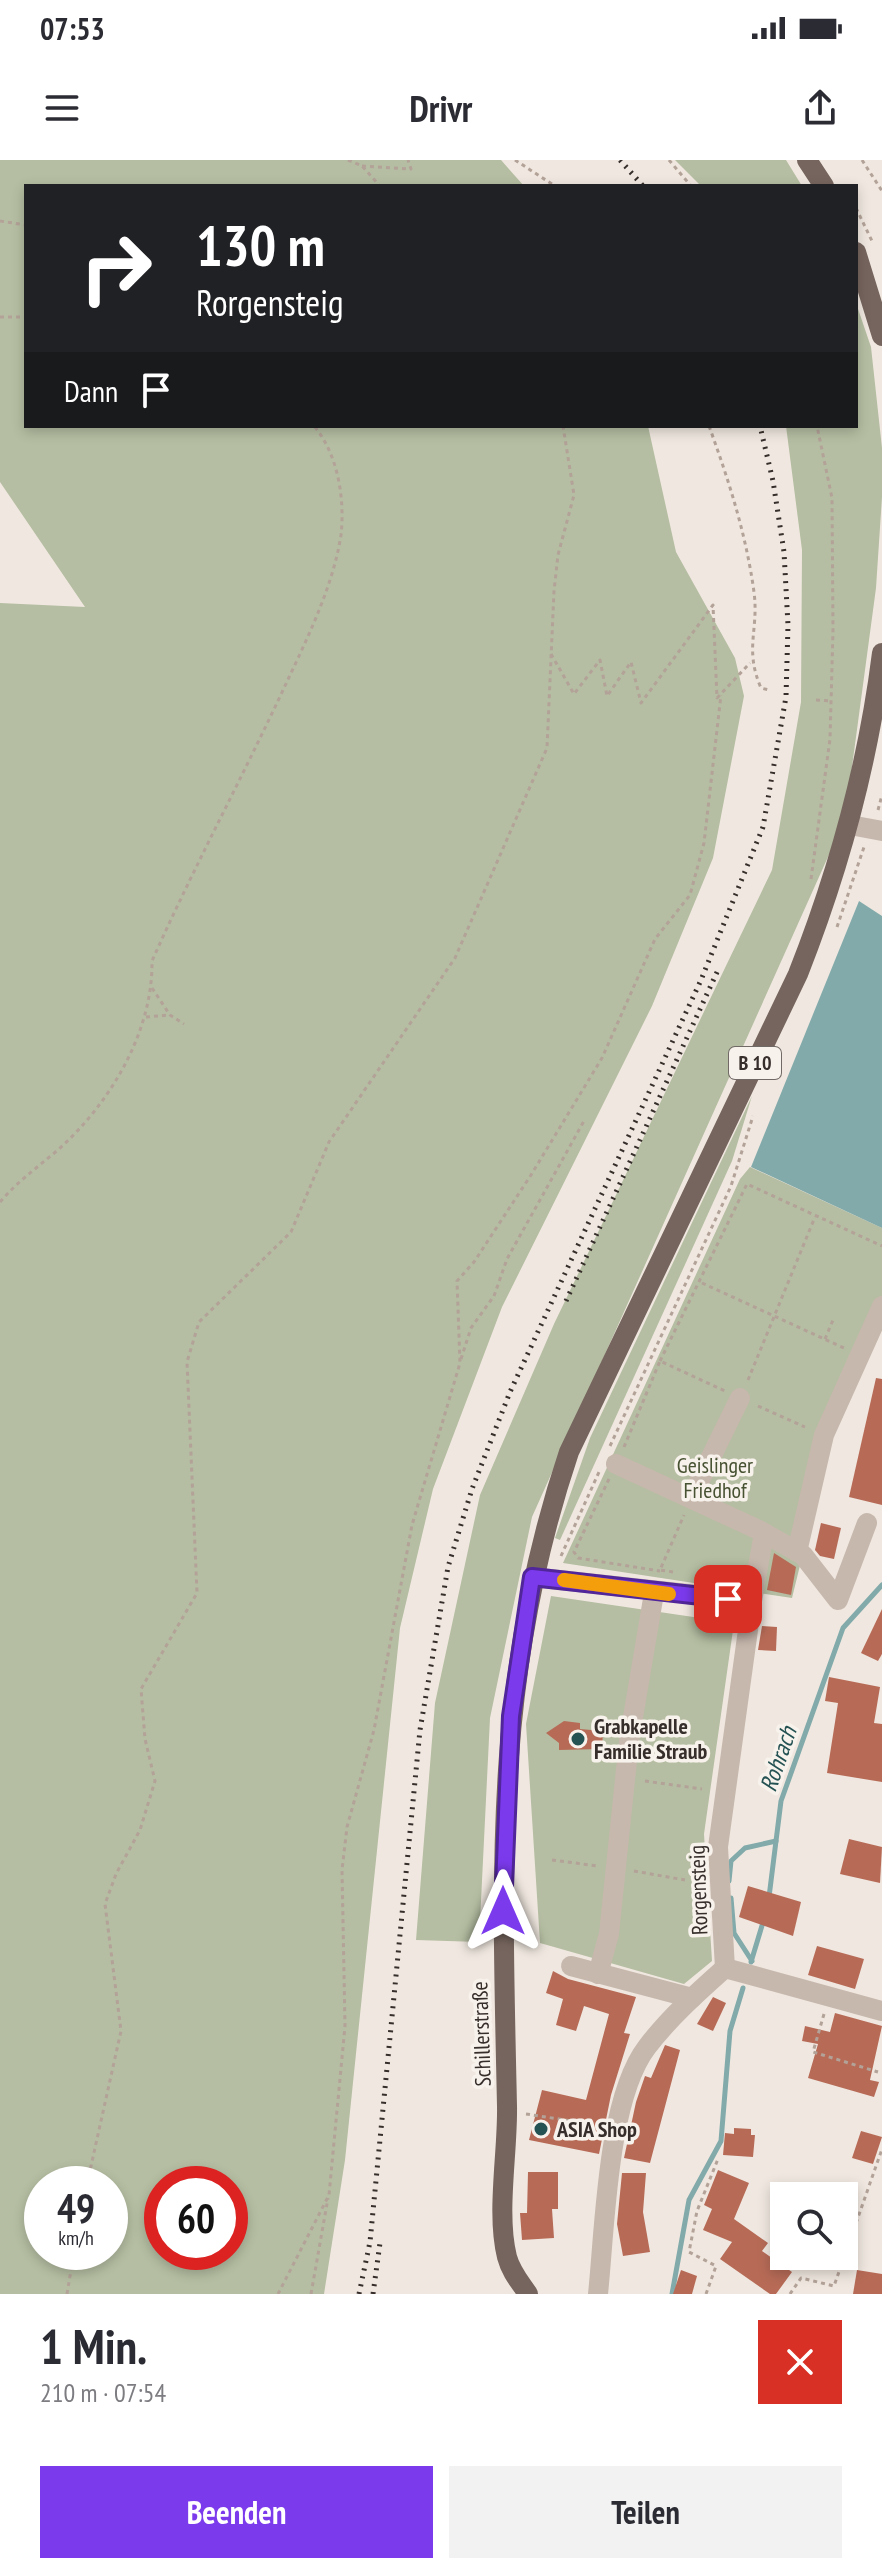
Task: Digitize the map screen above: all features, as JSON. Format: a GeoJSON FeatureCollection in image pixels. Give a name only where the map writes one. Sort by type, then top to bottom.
{"type":"FeatureCollection","features":[{"type":"Feature","properties":{"kind":"main road"},"geometry":{"type":"LineString","coordinates":[[807,160],[823,184]]}},
{"type":"Feature","properties":{"kind":"main road"},"geometry":{"type":"LineString","coordinates":[[858,258],[882,336]]}},
{"type":"Feature","properties":{"kind":"main road","name":"B 10"},"geometry":{"type":"LineString","coordinates":[[541,1578],[545,1524],[569,1452],[798,974],[823,911],[867,828],[869,739],[882,653]]}},
{"type":"Feature","properties":{"kind":"main road","name":"Schillerstraße"},"geometry":{"type":"LineString","coordinates":[[528,2294],[514,2285],[504,2234],[507,2110],[503,1911],[505,1784],[519,1649],[541,1578]]}},
{"type":"Feature","properties":{"kind":"street"},"geometry":{"type":"LineString","coordinates":[[797,1552],[824,1435],[882,1306]]}},
{"type":"Feature","properties":{"kind":"street"},"geometry":{"type":"LineString","coordinates":[[691,1498],[740,1398]]}},
{"type":"Feature","properties":{"kind":"street"},"geometry":{"type":"LineString","coordinates":[[609,1460],[764,1533],[797,1552],[838,1600],[867,1523]]}},
{"type":"Feature","properties":{"kind":"street","name":"Rorgensteig"},"geometry":{"type":"LineString","coordinates":[[725,1968],[718,1847],[764,1533]]}},
{"type":"Feature","properties":{"kind":"street"},"geometry":{"type":"LineString","coordinates":[[541,1578],[654,1593],[752,1601]]}},
{"type":"Feature","properties":{"kind":"street"},"geometry":{"type":"LineString","coordinates":[[598,1974],[609,1934],[625,1778],[654,1593]]}},
{"type":"Feature","properties":{"kind":"street"},"geometry":{"type":"LineString","coordinates":[[571,1966],[692,1998]]}},
{"type":"Feature","properties":{"kind":"street"},"geometry":{"type":"LineString","coordinates":[[598,2294],[617,2128],[631,2077],[647,2047],[692,1998],[725,1968],[882,2011]]}},
{"type":"Feature","properties":{"kind":"path"},"geometry":{"type":"LineString","coordinates":[[348,160],[362,166],[411,169],[408,160]]}},
{"type":"Feature","properties":{"kind":"path"},"geometry":{"type":"LineString","coordinates":[[515,160],[552,184]]}},
{"type":"Feature","properties":{"kind":"path"},"geometry":{"type":"LineString","coordinates":[[669,160],[689,184]]}},
{"type":"Feature","properties":{"kind":"path"},"geometry":{"type":"LineString","coordinates":[[862,160],[882,191]]}},
{"type":"Feature","properties":{"kind":"path"},"geometry":{"type":"LineString","coordinates":[[362,166],[378,184]]}},
{"type":"Feature","properties":{"kind":"path"},"geometry":{"type":"LineString","coordinates":[[0,221],[24,225]]}},
{"type":"Feature","properties":{"kind":"path"},"geometry":{"type":"LineString","coordinates":[[0,317],[24,317]]}},
{"type":"Feature","properties":{"kind":"path"},"geometry":{"type":"LineString","coordinates":[[0,1202],[19,1180],[60,1148],[89,1115],[124,1066],[145,1017],[152,988],[152,961],[294,667],[321,601],[341,535],[341,489],[324,438],[316,428]]}},
{"type":"Feature","properties":{"kind":"path"},"geometry":{"type":"LineString","coordinates":[[91,2166],[121,2031],[105,1904],[116,1874],[140,1830],[155,1781],[145,1739],[141,1689],[197,1593],[187,1362],[199,1322],[291,1232],[329,1142],[455,958],[547,748],[558,555],[574,495],[563,428]]}},
{"type":"Feature","properties":{"kind":"path"},"geometry":{"type":"LineString","coordinates":[[710,428],[738,506],[754,595],[750,663],[761,688],[769,690]]}},
{"type":"Feature","properties":{"kind":"path"},"geometry":{"type":"LineString","coordinates":[[817,428],[832,498],[832,701],[823,810],[809,887],[823,911]]}},
{"type":"Feature","properties":{"kind":"path"},"geometry":{"type":"LineString","coordinates":[[551,654],[574,694],[600,660],[607,696],[631,662],[641,703],[713,605],[717,698],[750,663]]}},
{"type":"Feature","properties":{"kind":"path"},"geometry":{"type":"LineString","coordinates":[[460,1363],[457,1281],[507,1212],[602,1058],[655,939],[690,895],[704,843],[721,695]]}},
{"type":"Feature","properties":{"kind":"path"},"geometry":{"type":"LineString","coordinates":[[816,700],[832,701]]}},
{"type":"Feature","properties":{"kind":"path"},"geometry":{"type":"LineString","coordinates":[[833,937],[877,790]]}},
{"type":"Feature","properties":{"kind":"path"},"geometry":{"type":"LineString","coordinates":[[152,988],[170,1015],[184,1024]]}},
{"type":"Feature","properties":{"kind":"path"},"geometry":{"type":"LineString","coordinates":[[145,1017],[170,1015]]}},
{"type":"Feature","properties":{"kind":"path"},"geometry":{"type":"LineString","coordinates":[[660,1570],[578,1558],[574,1552],[609,1460],[731,1186],[753,1114]]}},
{"type":"Feature","properties":{"kind":"path"},"geometry":{"type":"LineString","coordinates":[[311,2294],[329,2195],[345,2026],[342,1870],[347,1827],[374,1730],[412,1525],[471,1328],[494,1296],[507,1259],[584,1121]]}},
{"type":"Feature","properties":{"kind":"path"},"geometry":{"type":"LineString","coordinates":[[541,1578],[609,1460],[693,1289],[702,1283],[747,1184],[882,1246]]}},
{"type":"Feature","properties":{"kind":"path"},"geometry":{"type":"LineString","coordinates":[[740,1398],[816,1215]]}},
{"type":"Feature","properties":{"kind":"path"},"geometry":{"type":"LineString","coordinates":[[702,1283],[859,1355]]}},
{"type":"Feature","properties":{"kind":"path"},"geometry":{"type":"LineString","coordinates":[[825,1339],[833,1320]]}},
{"type":"Feature","properties":{"kind":"path"},"geometry":{"type":"LineString","coordinates":[[660,1361],[824,1435]]}},
{"type":"Feature","properties":{"kind":"path"},"geometry":{"type":"LineString","coordinates":[[654,1593],[660,1570],[691,1498]]}},
{"type":"Feature","properties":{"kind":"path"},"geometry":{"type":"LineString","coordinates":[[625,1778],[702,1789]]}},
{"type":"Feature","properties":{"kind":"path"},"geometry":{"type":"LineString","coordinates":[[829,1995],[813,2052],[878,2072]]}},
{"type":"Feature","properties":{"kind":"path"},"geometry":{"type":"LineString","coordinates":[[507,2110],[617,2128]]}},
{"type":"Feature","properties":{"kind":"path"},"geometry":{"type":"LineString","coordinates":[[790,2294],[801,2278],[834,2286],[882,2149]]}},
{"type":"Feature","properties":{"kind":"path"},"geometry":{"type":"LineString","coordinates":[[706,2294],[716,2266],[689,2252],[697,2211],[718,2159]]}},
{"type":"Feature","properties":{"kind":"path"},"geometry":{"type":"LineString","coordinates":[[278,2294],[329,2195]]}},
{"type":"Feature","properties":{"kind":"path"},"geometry":{"type":"LineString","coordinates":[[67,2294],[71,2270]]}},
{"type":"Feature","properties":{"kind":"green space"},"geometry":{"type":"Polygon","coordinates":[[[0,160],[501,160],[522,184],[24,184],[24,428],[648,428],[676,552],[735,658],[744,696],[713,858],[652,1006],[502,1307],[433,1489],[400,1628],[345,2160],[324,2294],[0,2294],[0,603],[85,607],[0,482],[0,160]]]}},
{"type":"Feature","properties":{"kind":"green space"},"geometry":{"type":"Polygon","coordinates":[[[675,160],[786,160],[801,184],[699,184],[675,160]]]}},
{"type":"Feature","properties":{"kind":"green space"},"geometry":{"type":"Polygon","coordinates":[[[858,309],[871,347],[882,448],[882,497],[876,588],[845,819],[532,1517],[490,1718],[479,1942],[416,1940],[435,1703],[480,1495],[554,1324],[772,870],[801,702],[802,550],[786,428],[858,428],[858,309]]]}},
{"type":"Feature","properties":{"kind":"green space"},"geometry":{"type":"Polygon","coordinates":[[[752,1096],[732,1161],[560,1540],[555,1538],[590,1438],[752,1096]]]}},
{"type":"Feature","properties":{"kind":"green space","name":"Geislinger Friedhof"},"geometry":{"type":"Polygon","coordinates":[[[750,1167],[882,1228],[882,1319],[834,1427],[792,1598],[563,1563],[740,1179],[750,1167]]]}},
{"type":"Feature","properties":{"kind":"green space"},"geometry":{"type":"Polygon","coordinates":[[[551,1596],[734,1623],[704,1834],[712,1961],[684,1984],[540,1943],[526,1724],[551,1596]]]}},
{"type":"Feature","properties":{"kind":"water"},"geometry":{"type":"Polygon","coordinates":[[[859,901],[882,916],[882,1228],[751,1167],[859,901]]]}},
{"type":"Feature","properties":{"kind":"building"},"geometry":{"type":"Polygon","coordinates":[[[876,1378],[882,1379],[882,1505],[849,1497],[876,1378]]]}},
{"type":"Feature","properties":{"kind":"building"},"geometry":{"type":"Polygon","coordinates":[[[821,1523],[841,1528],[834,1559],[820,1556],[815,1550],[821,1523]]]}},
{"type":"Feature","properties":{"kind":"building"},"geometry":{"type":"Polygon","coordinates":[[[774,1553],[796,1567],[791,1595],[767,1590],[774,1553]]]}},
{"type":"Feature","properties":{"kind":"building"},"geometry":{"type":"Polygon","coordinates":[[[882,1609],[882,1654],[878,1661],[861,1653],[882,1609]]]}},
{"type":"Feature","properties":{"kind":"building"},"geometry":{"type":"Polygon","coordinates":[[[762,1626],[777,1627],[776,1651],[758,1650],[762,1626]]]}},
{"type":"Feature","properties":{"kind":"building"},"geometry":{"type":"Polygon","coordinates":[[[829,1677],[880,1687],[874,1723],[882,1724],[882,1782],[827,1773],[838,1703],[825,1701],[829,1677]]]}},
{"type":"Feature","properties":{"kind":"building","name":"Grabkapelle Familie Straub"},"geometry":{"type":"Polygon","coordinates":[[[564,1721],[580,1723],[580,1729],[603,1731],[602,1749],[559,1750],[559,1743],[546,1733],[564,1721]]]}},
{"type":"Feature","properties":{"kind":"building"},"geometry":{"type":"Polygon","coordinates":[[[849,1839],[882,1847],[880,1883],[840,1874],[849,1839]]]}},
{"type":"Feature","properties":{"kind":"building"},"geometry":{"type":"Polygon","coordinates":[[[748,1886],[801,1902],[793,1936],[739,1917],[748,1886]]]}},
{"type":"Feature","properties":{"kind":"building"},"geometry":{"type":"Polygon","coordinates":[[[817,1946],[864,1959],[855,1989],[808,1975],[817,1946]]]}},
{"type":"Feature","properties":{"kind":"building"},"geometry":{"type":"Polygon","coordinates":[[[553,1971],[568,1979],[636,1997],[624,2033],[630,2034],[611,2095],[599,2154],[529,2140],[542,2090],[586,2100],[609,2014],[584,2006],[576,2031],[556,2025],[563,1999],[546,1993],[553,1971]]]}},
{"type":"Feature","properties":{"kind":"building"},"geometry":{"type":"Polygon","coordinates":[[[713,1997],[726,2003],[713,2031],[697,2024],[713,1997]]]}},
{"type":"Feature","properties":{"kind":"building"},"geometry":{"type":"Polygon","coordinates":[[[835,2013],[882,2026],[870,2080],[879,2082],[874,2097],[808,2078],[818,2044],[802,2041],[805,2026],[830,2032],[835,2013]]]}},
{"type":"Feature","properties":{"kind":"building"},"geometry":{"type":"Polygon","coordinates":[[[665,2045],[680,2050],[650,2163],[624,2158],[645,2076],[651,2078],[665,2045]]]}},
{"type":"Feature","properties":{"kind":"building"},"geometry":{"type":"Polygon","coordinates":[[[734,2128],[751,2129],[751,2135],[755,2135],[753,2157],[723,2155],[725,2133],[734,2134],[734,2128]]]}},
{"type":"Feature","properties":{"kind":"building"},"geometry":{"type":"Polygon","coordinates":[[[861,2131],[882,2137],[873,2164],[852,2158],[861,2131]]]}},
{"type":"Feature","properties":{"kind":"building"},"geometry":{"type":"Polygon","coordinates":[[[718,2170],[749,2183],[734,2219],[768,2243],[762,2251],[770,2257],[770,2270],[792,2272],[776,2294],[770,2294],[720,2259],[732,2242],[703,2230],[712,2209],[704,2205],[718,2170]]]}},
{"type":"Feature","properties":{"kind":"building"},"geometry":{"type":"Polygon","coordinates":[[[528,2172],[558,2172],[558,2209],[552,2209],[554,2238],[522,2240],[520,2213],[527,2213],[528,2172]]]}},
{"type":"Feature","properties":{"kind":"building"},"geometry":{"type":"Polygon","coordinates":[[[622,2173],[646,2173],[643,2212],[650,2252],[623,2256],[617,2224],[622,2173]]]}},
{"type":"Feature","properties":{"kind":"building"},"geometry":{"type":"Polygon","coordinates":[[[681,2270],[697,2276],[692,2294],[673,2294],[681,2270]]]}},
{"type":"Feature","properties":{"kind":"building"},"geometry":{"type":"Polygon","coordinates":[[[857,2270],[882,2274],[882,2294],[853,2294],[857,2270]]]}},
{"type":"Feature","properties":{"kind":"waterway","name":"Rohrach"},"geometry":{"type":"LineString","coordinates":[[769,1897],[781,1801],[843,1628],[882,1585]]}},
{"type":"Feature","properties":{"kind":"waterway"},"geometry":{"type":"LineString","coordinates":[[729,1881],[731,1861],[745,1848],[776,1841]]}},
{"type":"Feature","properties":{"kind":"waterway"},"geometry":{"type":"LineString","coordinates":[[731,1898],[734,1933],[752,1961]]}},
{"type":"Feature","properties":{"kind":"waterway","name":"Rohrach"},"geometry":{"type":"LineString","coordinates":[[751,1962],[764,1919]]}},
{"type":"Feature","properties":{"kind":"waterway","name":"Rohrach"},"geometry":{"type":"LineString","coordinates":[[672,2294],[689,2200],[721,2141],[730,2031],[743,1988]]}},
{"type":"Feature","properties":{"kind":"railway"},"geometry":{"type":"LineString","coordinates":[[620,160],[641,184]]}},
{"type":"Feature","properties":{"kind":"railway"},"geometry":{"type":"LineString","coordinates":[[359,2294],[370,2242],[420,1730],[448,1567],[472,1489],[510,1392],[701,980],[763,827],[786,697],[788,625],[784,552],[773,481],[760,428]]}},
{"type":"Feature","properties":{"kind":"railway"},"geometry":{"type":"LineString","coordinates":[[566,1301],[718,970]]}},
{"type":"Feature","properties":{"kind":"railway"},"geometry":{"type":"LineString","coordinates":[[373,2294],[380,2243]]}},
{"type":"Feature","properties":{"kind":"slow traffic"},"geometry":{"type":"LineString","coordinates":[[564,1580],[669,1594]]}},
{"type":"Feature","properties":{"kind":"place","name":"Grabkapelle Familie Straub"},"geometry":{"type":"Point","coordinates":[578,1739]}},
{"type":"Feature","properties":{"kind":"place","name":"ASIA Shop"},"geometry":{"type":"Point","coordinates":[541,2129]}},
{"type":"Feature","properties":{"kind":"route"},"geometry":{"type":"LineString","coordinates":[[503,1911],[504,1807],[511,1716],[532,1577],[728,1599]]}}]}
